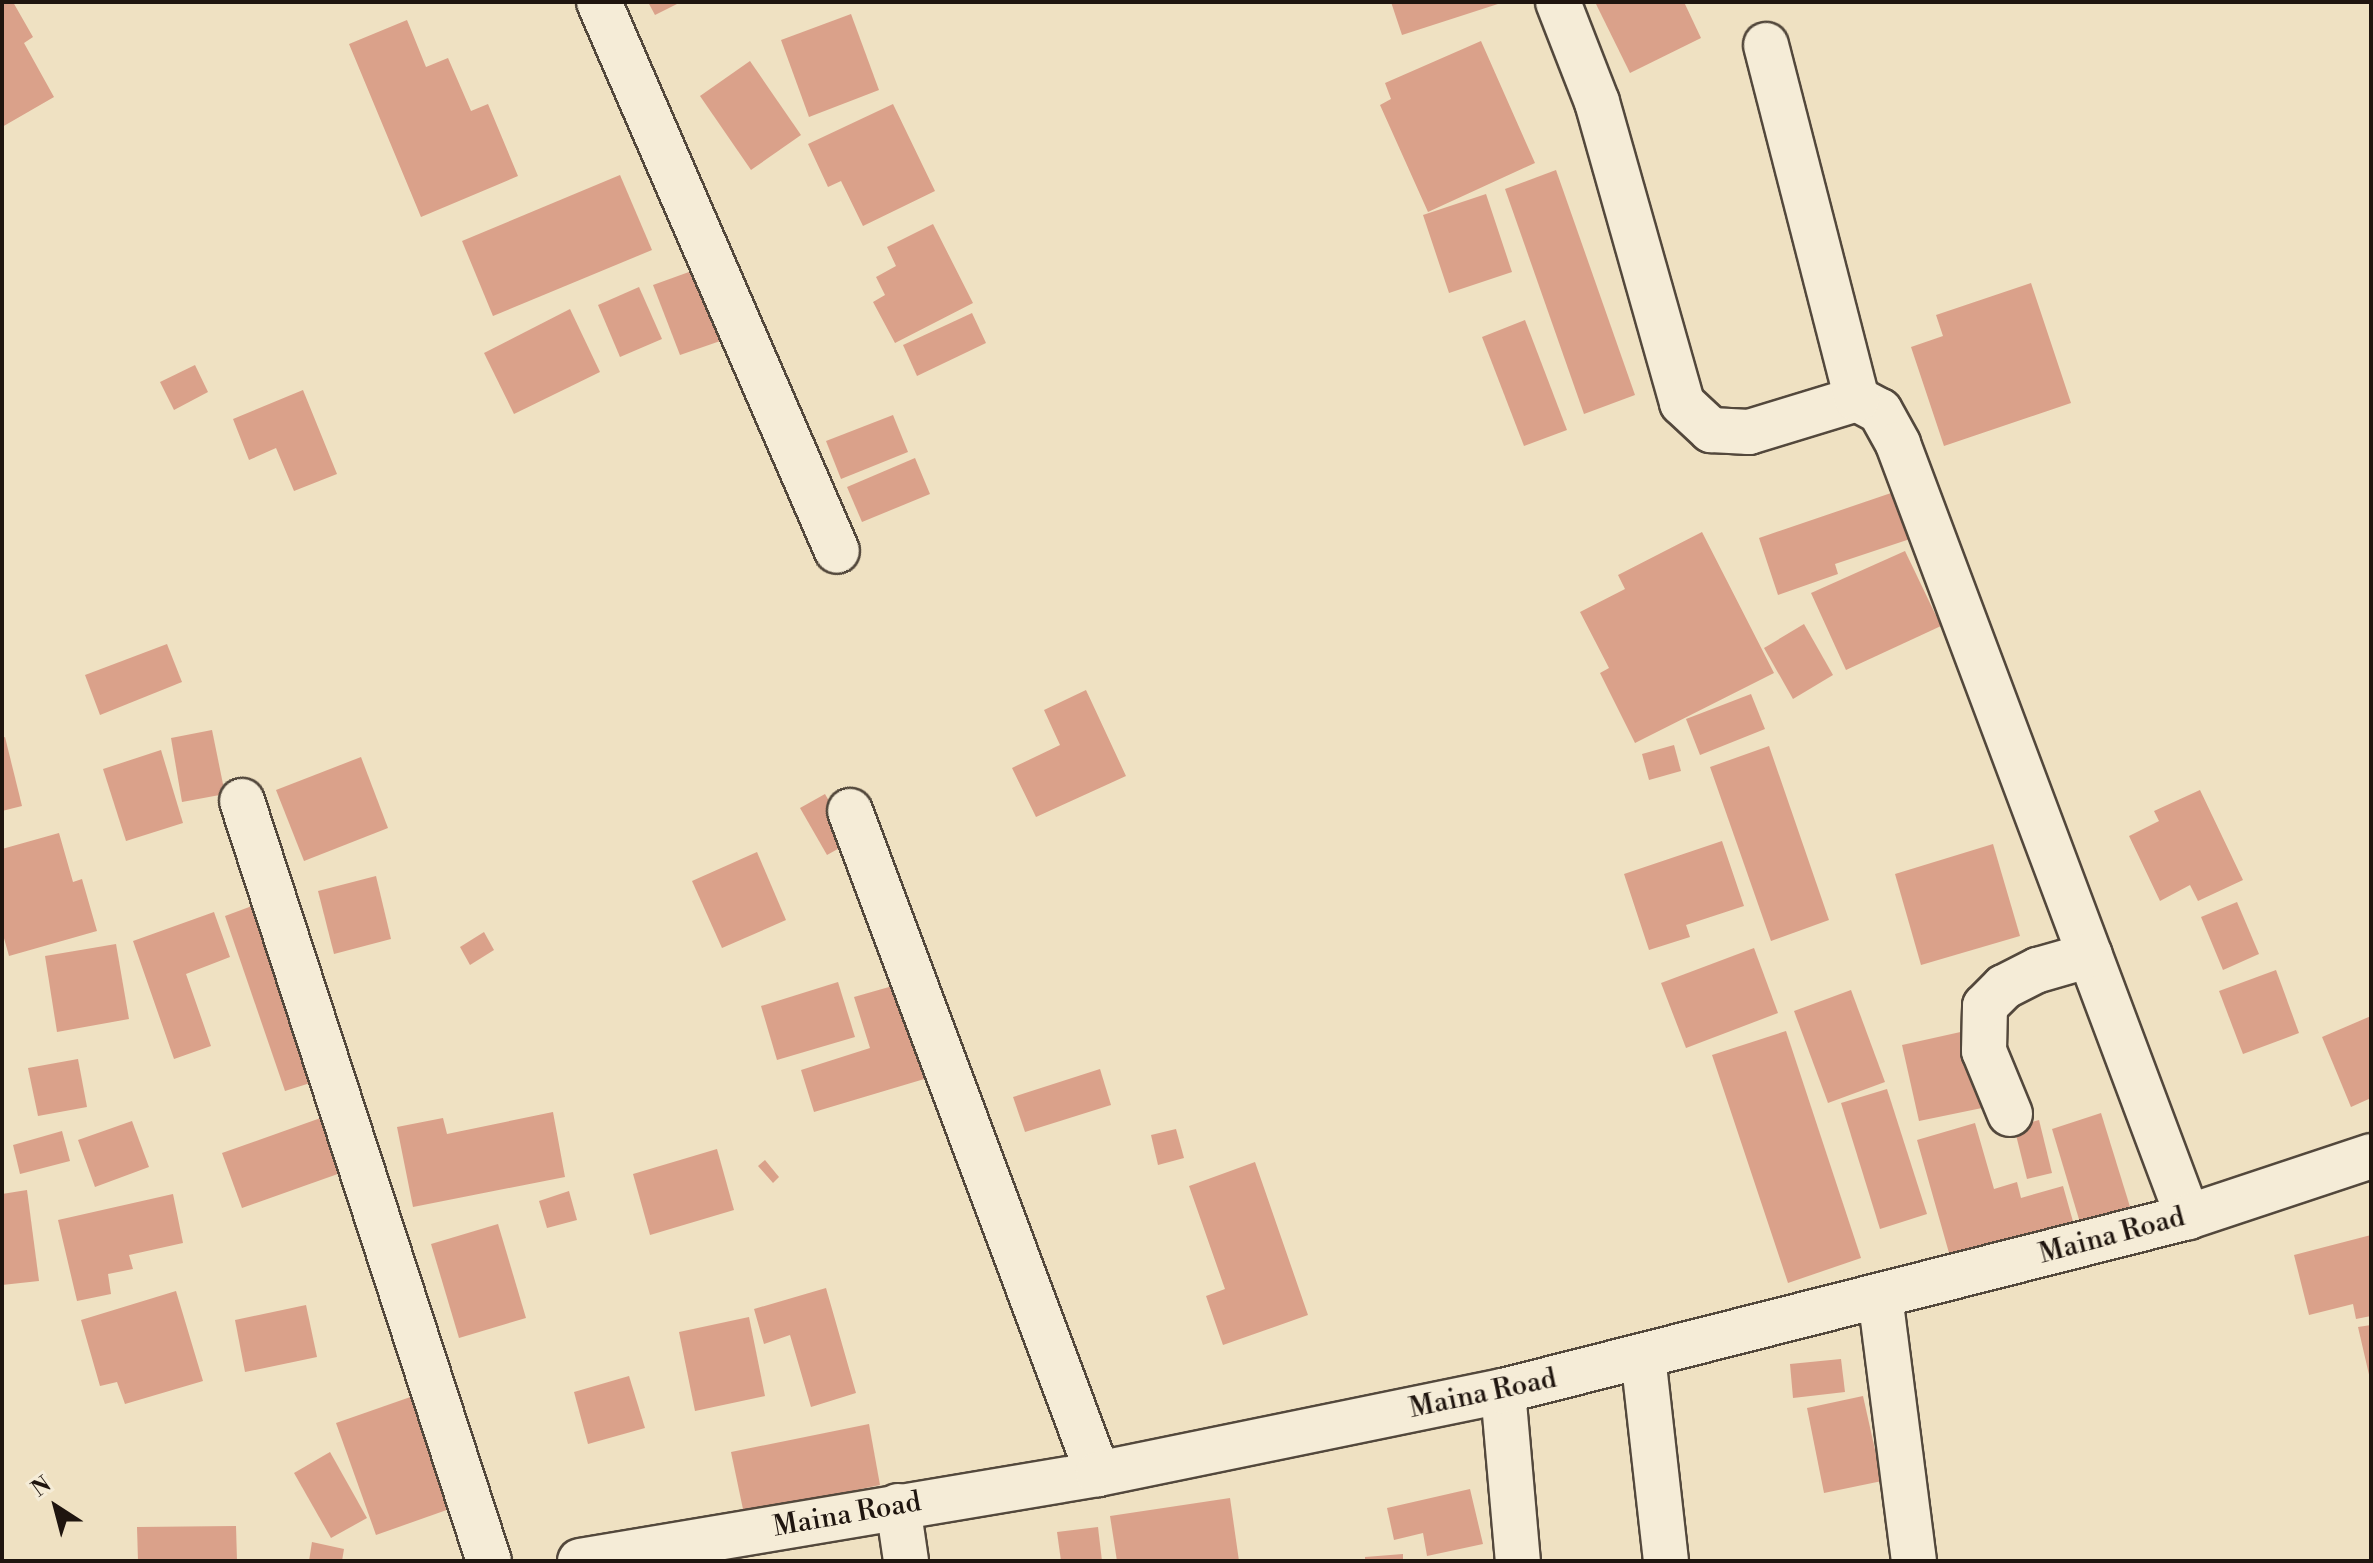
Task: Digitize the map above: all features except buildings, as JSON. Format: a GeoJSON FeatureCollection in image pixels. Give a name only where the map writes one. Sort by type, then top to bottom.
{"type":"FeatureCollection","features":[{"type":"Feature","properties":{"kind":"street"},"geometry":{"type":"LineString","coordinates":[[599,2],[837,551]]}},
{"type":"Feature","properties":{"kind":"street"},"geometry":{"type":"LineString","coordinates":[[1558,2],[1597,102],[1682,403],[1711,430],[1749,432],[1857,399],[1880,411],[1898,444],[2188,1217]]}},
{"type":"Feature","properties":{"kind":"street"},"geometry":{"type":"LineString","coordinates":[[1766,45],[1857,399]]}},
{"type":"Feature","properties":{"kind":"street"},"geometry":{"type":"LineString","coordinates":[[242,801],[489,1561]]}},
{"type":"Feature","properties":{"kind":"street"},"geometry":{"type":"LineString","coordinates":[[850,811],[1098,1474]]}},
{"type":"Feature","properties":{"kind":"street"},"geometry":{"type":"LineString","coordinates":[[2010,1114],[1984,1051],[1985,1006],[2004,987],[2090,955]]}},
{"type":"Feature","properties":{"kind":"street","name":"Maina Road"},"geometry":{"type":"LineString","coordinates":[[580,1561],[1098,1474],[1503,1391],[2188,1217],[2371,1156]]}},
{"type":"Feature","properties":{"kind":"street"},"geometry":{"type":"LineString","coordinates":[[1880,1296],[1914,1561]]}},
{"type":"Feature","properties":{"kind":"street"},"geometry":{"type":"LineString","coordinates":[[1643,1356],[1666,1561]]}},
{"type":"Feature","properties":{"kind":"street"},"geometry":{"type":"LineString","coordinates":[[1503,1391],[1518,1561]]}},
{"type":"Feature","properties":{"kind":"street"},"geometry":{"type":"LineString","coordinates":[[898,1506],[906,1561]]}}]}
